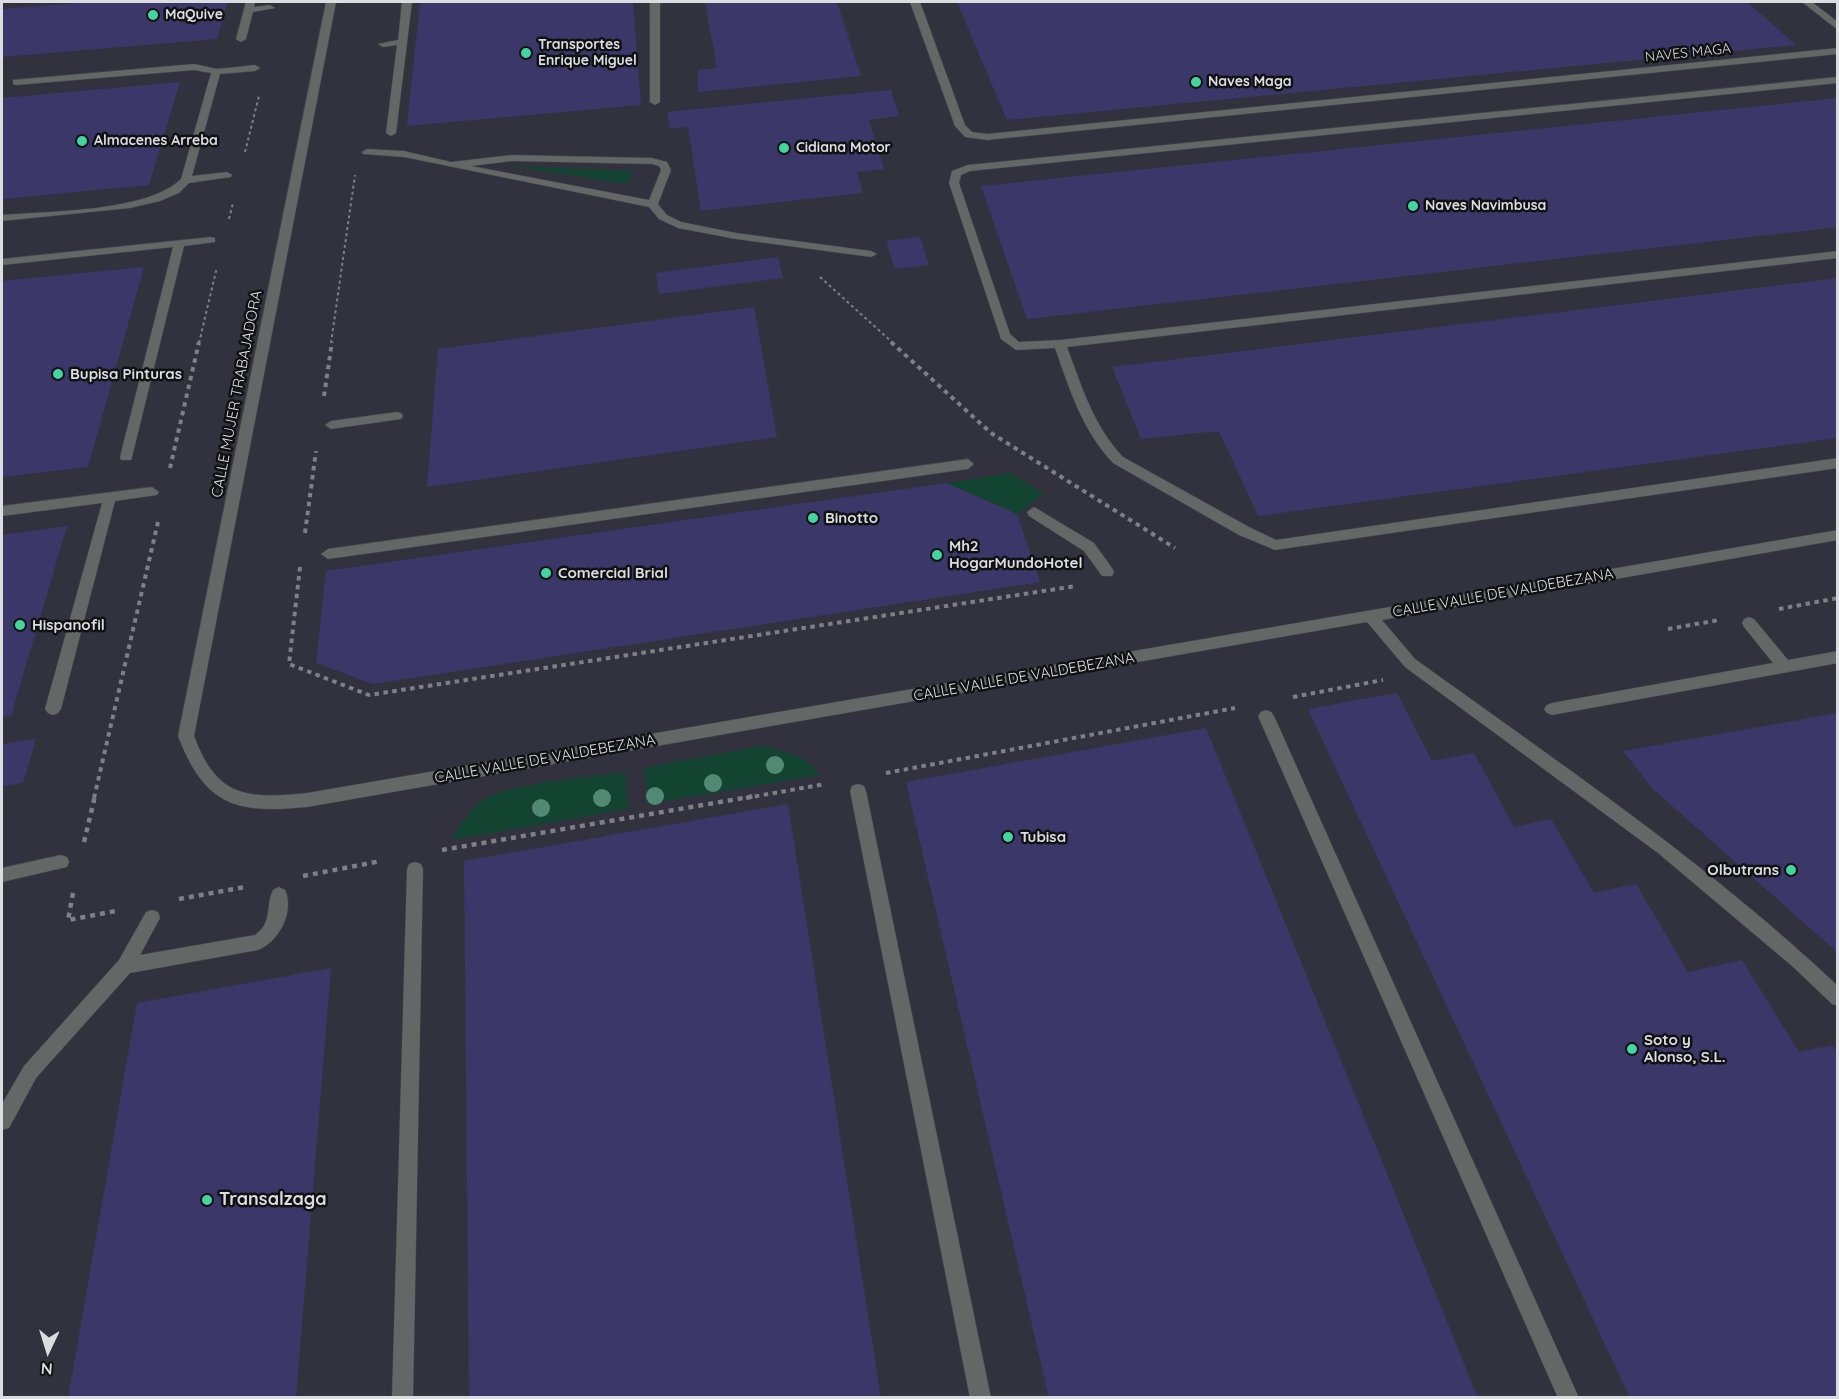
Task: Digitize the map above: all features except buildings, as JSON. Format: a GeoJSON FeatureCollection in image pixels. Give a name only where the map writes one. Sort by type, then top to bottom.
{"type":"FeatureCollection","features":[{"type":"Feature","properties":{"kind":"street","name":"CALLE MUJER TRABAJADORA"},"geometry":{"type":"LineString","coordinates":[[213,787],[193,760],[186,736],[221,569],[331,2]]}},
{"type":"Feature","properties":{"kind":"street"},"geometry":{"type":"LineString","coordinates":[[391,133],[406,2]]}},
{"type":"Feature","properties":{"kind":"street"},"geometry":{"type":"LineString","coordinates":[[655,2],[655,102]]}},
{"type":"Feature","properties":{"kind":"street","name":"NAVES MAGA"},"geometry":{"type":"LineString","coordinates":[[915,2],[960,126],[969,135],[987,136],[1838,51]]}},
{"type":"Feature","properties":{"kind":"street"},"geometry":{"type":"LineString","coordinates":[[1807,2],[1838,27]]}},
{"type":"Feature","properties":{"kind":"street"},"geometry":{"type":"LineString","coordinates":[[241,39],[250,6],[270,8]]}},
{"type":"Feature","properties":{"kind":"street"},"geometry":{"type":"LineString","coordinates":[[383,44],[402,42]]}},
{"type":"Feature","properties":{"kind":"street"},"geometry":{"type":"LineString","coordinates":[[15,82],[195,67],[216,72],[255,68]]}},
{"type":"Feature","properties":{"kind":"street"},"geometry":{"type":"LineString","coordinates":[[2,218],[128,206],[163,198],[182,188],[216,72]]}},
{"type":"Feature","properties":{"kind":"street"},"geometry":{"type":"LineString","coordinates":[[1838,80],[968,168],[956,172],[954,183],[1005,336],[1016,346],[1060,344],[1838,254]]}},
{"type":"Feature","properties":{"kind":"street"},"geometry":{"type":"LineString","coordinates":[[367,152],[404,154],[653,204],[663,217],[678,225],[736,236],[871,254]]}},
{"type":"Feature","properties":{"kind":"street"},"geometry":{"type":"LineString","coordinates":[[451,165],[512,158],[652,161],[663,164],[666,170],[653,204]]}},
{"type":"Feature","properties":{"kind":"street"},"geometry":{"type":"LineString","coordinates":[[186,180],[227,176]]}},
{"type":"Feature","properties":{"kind":"street"},"geometry":{"type":"LineString","coordinates":[[2,262],[211,240]]}},
{"type":"Feature","properties":{"kind":"street"},"geometry":{"type":"LineString","coordinates":[[126,457],[179,243]]}},
{"type":"Feature","properties":{"kind":"street"},"geometry":{"type":"LineString","coordinates":[[1060,344],[1091,430],[1103,446],[1118,460],[1244,531],[1275,545],[1838,463]]}},
{"type":"Feature","properties":{"kind":"street"},"geometry":{"type":"LineString","coordinates":[[330,425],[397,416]]}},
{"type":"Feature","properties":{"kind":"street"},"geometry":{"type":"LineString","coordinates":[[328,554],[968,464]]}},
{"type":"Feature","properties":{"kind":"street"},"geometry":{"type":"LineString","coordinates":[[2,511],[152,492]]}},
{"type":"Feature","properties":{"kind":"street"},"geometry":{"type":"LineString","coordinates":[[53,709],[110,497]]}},
{"type":"Feature","properties":{"kind":"street"},"geometry":{"type":"LineString","coordinates":[[1034,512],[1089,547],[1107,572]]}},
{"type":"Feature","properties":{"kind":"street","name":"CALLE VALLE DE VALDEBEZANA"},"geometry":{"type":"LineString","coordinates":[[213,787],[240,799],[270,804],[307,800],[1838,535]]}},
{"type":"Feature","properties":{"kind":"street"},"geometry":{"type":"LineString","coordinates":[[1371,617],[1410,663],[1664,848],[1798,960],[1838,998]]}},
{"type":"Feature","properties":{"kind":"street"},"geometry":{"type":"LineString","coordinates":[[1749,623],[1784,666]]}},
{"type":"Feature","properties":{"kind":"street"},"geometry":{"type":"LineString","coordinates":[[1552,709],[1838,657]]}},
{"type":"Feature","properties":{"kind":"street"},"geometry":{"type":"LineString","coordinates":[[1266,716],[1569,1398]]}},
{"type":"Feature","properties":{"kind":"street"},"geometry":{"type":"LineString","coordinates":[[858,791],[981,1398]]}},
{"type":"Feature","properties":{"kind":"street"},"geometry":{"type":"LineString","coordinates":[[2,876],[61,862]]}},
{"type":"Feature","properties":{"kind":"street"},"geometry":{"type":"LineString","coordinates":[[402,1398],[415,869]]}},
{"type":"Feature","properties":{"kind":"street"},"geometry":{"type":"LineString","coordinates":[[125,966],[258,942],[270,935],[277,921],[279,895]]}},
{"type":"Feature","properties":{"kind":"street"},"geometry":{"type":"LineString","coordinates":[[2,1121],[30,1072],[125,966],[152,918]]}},
{"type":"Feature","properties":{"kind":"path"},"geometry":{"type":"LineString","coordinates":[[245,153],[261,88]]}},
{"type":"Feature","properties":{"kind":"path"},"geometry":{"type":"LineString","coordinates":[[226,228],[234,196]]}},
{"type":"Feature","properties":{"kind":"path"},"geometry":{"type":"LineString","coordinates":[[816,246],[810,265],[812,271],[991,433],[1176,548]]}},
{"type":"Feature","properties":{"kind":"path"},"geometry":{"type":"LineString","coordinates":[[168,479],[219,262]]}},
{"type":"Feature","properties":{"kind":"path"},"geometry":{"type":"LineString","coordinates":[[83,846],[160,513]]}},
{"type":"Feature","properties":{"kind":"path"},"geometry":{"type":"LineString","coordinates":[[1283,699],[1423,673]]}},
{"type":"Feature","properties":{"kind":"path"},"geometry":{"type":"LineString","coordinates":[[885,773],[1237,708]]}},
{"type":"Feature","properties":{"kind":"path"},"geometry":{"type":"LineString","coordinates":[[442,850],[828,783]]}},
{"type":"Feature","properties":{"kind":"path"},"geometry":{"type":"LineString","coordinates":[[292,878],[384,861]]}},
{"type":"Feature","properties":{"kind":"path"},"geometry":{"type":"LineString","coordinates":[[171,900],[248,886]]}},
{"type":"Feature","properties":{"kind":"path"},"geometry":{"type":"LineString","coordinates":[[74,889],[68,920],[125,909]]}},
{"type":"Feature","properties":{"kind":"shaded area"},"geometry":{"type":"Polygon","coordinates":[[[2,2],[1837,2],[1837,1397],[2,1397],[2,2]]]}},
{"type":"Feature","properties":{"kind":"green space"},"geometry":{"type":"Polygon","coordinates":[[[510,166],[633,171],[628,184],[510,166]]]}},
{"type":"Feature","properties":{"kind":"green space"},"geometry":{"type":"Polygon","coordinates":[[[1011,473],[1044,494],[1017,514],[946,483],[1011,473]]]}},
{"type":"Feature","properties":{"kind":"green space"},"geometry":{"type":"Polygon","coordinates":[[[761,746],[801,758],[820,775],[648,804],[644,768],[761,746]]]}},
{"type":"Feature","properties":{"kind":"green space"},"geometry":{"type":"Polygon","coordinates":[[[625,772],[628,809],[451,840],[474,808],[495,794],[530,785],[625,772]]]}},
{"type":"Feature","properties":{"kind":"place","name":"MaQuive"},"geometry":{"type":"Point","coordinates":[153,15]}},
{"type":"Feature","properties":{"kind":"place","name":"Transportes Enrique Miguel"},"geometry":{"type":"Point","coordinates":[526,53]}},
{"type":"Feature","properties":{"kind":"place","name":"Naves Maga"},"geometry":{"type":"Point","coordinates":[1196,82]}},
{"type":"Feature","properties":{"kind":"place","name":"Almacenes Arreba"},"geometry":{"type":"Point","coordinates":[82,141]}},
{"type":"Feature","properties":{"kind":"place","name":"Cidiana Motor"},"geometry":{"type":"Point","coordinates":[784,148]}},
{"type":"Feature","properties":{"kind":"place","name":"Naves Navimbusa"},"geometry":{"type":"Point","coordinates":[1413,206]}},
{"type":"Feature","properties":{"kind":"place","name":"Bupisa Pinturas"},"geometry":{"type":"Point","coordinates":[58,374]}},
{"type":"Feature","properties":{"kind":"place","name":"Binotto"},"geometry":{"type":"Point","coordinates":[813,518]}},
{"type":"Feature","properties":{"kind":"place","name":"Mh2 HogarMundoHotel"},"geometry":{"type":"Point","coordinates":[937,555]}},
{"type":"Feature","properties":{"kind":"place","name":"Comercial Brial"},"geometry":{"type":"Point","coordinates":[546,573]}},
{"type":"Feature","properties":{"kind":"place","name":"Hispanofil"},"geometry":{"type":"Point","coordinates":[20,625]}},
{"type":"Feature","properties":{"kind":"place","name":"Tubisa"},"geometry":{"type":"Point","coordinates":[1008,837]}},
{"type":"Feature","properties":{"kind":"place","name":"Olbutrans"},"geometry":{"type":"Point","coordinates":[1791,870]}},
{"type":"Feature","properties":{"kind":"place","name":"Soto y Alonso, S.L."},"geometry":{"type":"Point","coordinates":[1632,1049]}},
{"type":"Feature","properties":{"kind":"place","name":"Transalzaga"},"geometry":{"type":"Point","coordinates":[207,1200]}}]}
